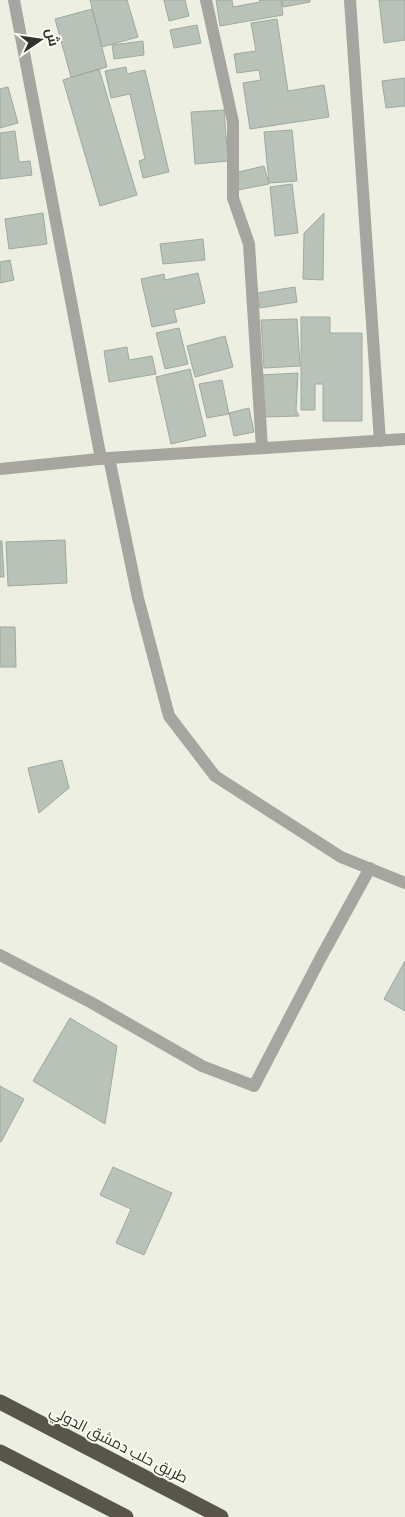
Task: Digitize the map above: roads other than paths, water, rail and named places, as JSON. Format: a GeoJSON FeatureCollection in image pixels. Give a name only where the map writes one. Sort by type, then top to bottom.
{"type":"FeatureCollection","features":[{"type":"Feature","properties":{"kind":"highway","name":"طريق حلب دمشق الدولي"},"geometry":{"type":"LineString","coordinates":[[0,1402],[221,1517]]}},
{"type":"Feature","properties":{"kind":"highway"},"geometry":{"type":"LineString","coordinates":[[0,1452],[126,1517]]}},
{"type":"Feature","properties":{"kind":"street"},"geometry":{"type":"LineString","coordinates":[[14,0],[105,459],[138,598],[169,716],[215,776],[341,857],[405,882]]}},
{"type":"Feature","properties":{"kind":"street"},"geometry":{"type":"LineString","coordinates":[[206,0],[233,122],[233,198],[249,244],[262,448]]}},
{"type":"Feature","properties":{"kind":"street"},"geometry":{"type":"LineString","coordinates":[[350,0],[380,441]]}},
{"type":"Feature","properties":{"kind":"street"},"geometry":{"type":"LineString","coordinates":[[0,468],[405,439]]}},
{"type":"Feature","properties":{"kind":"street"},"geometry":{"type":"LineString","coordinates":[[0,955],[92,1003],[202,1066],[254,1086],[370,868]]}}]}
